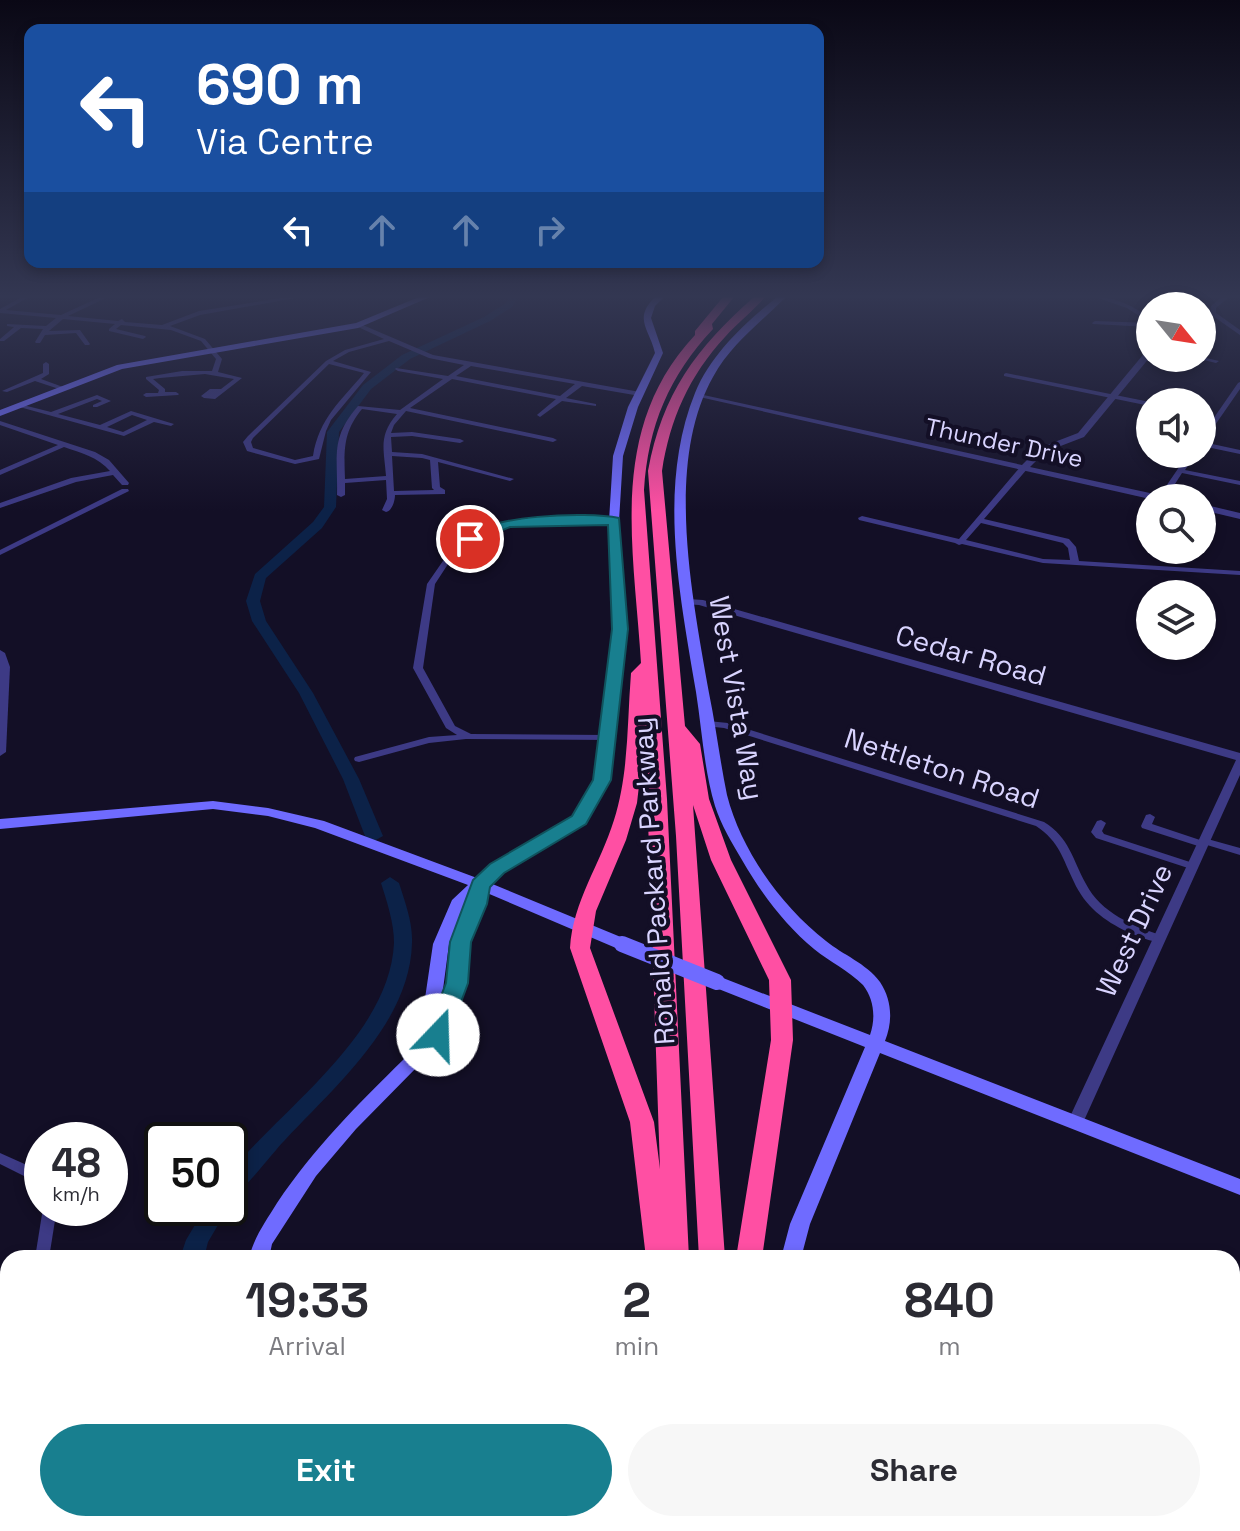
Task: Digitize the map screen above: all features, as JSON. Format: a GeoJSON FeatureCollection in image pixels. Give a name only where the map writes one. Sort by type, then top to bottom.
{"type":"FeatureCollection","features":[{"type":"Feature","properties":{"kind":"highway","name":"Ronald Packard Parkway"},"geometry":{"type":"LineString","coordinates":[[675,368],[657,397],[642,441],[637,511],[649,658],[676,1250]]}},
{"type":"Feature","properties":{"kind":"highway","name":"Ronald Packard Parkway"},"geometry":{"type":"LineString","coordinates":[[691,368],[671,403],[659,441],[655,490],[677,727],[711,1250]]}},
{"type":"Feature","properties":{"kind":"highway"},"geometry":{"type":"LineString","coordinates":[[649,658],[639,673],[629,801],[612,856],[587,902],[579,927],[580,948],[590,981],[642,1122],[658,1250]]}},
{"type":"Feature","properties":{"kind":"highway"},"geometry":{"type":"LineString","coordinates":[[677,727],[691,744],[700,799],[721,860],[780,980],[782,1040],[750,1250]]}},
{"type":"Feature","properties":{"kind":"main road"},"geometry":{"type":"LineString","coordinates":[[0,413],[20,401],[116,368]]}},
{"type":"Feature","properties":{"kind":"main road"},"geometry":{"type":"LineString","coordinates":[[261,1250],[263,1242],[309,1171],[347,1126],[413,1060],[410,1053],[432,1012],[447,922],[460,900],[497,869],[579,820],[602,780],[620,629],[614,521],[618,456],[652,368]]}},
{"type":"Feature","properties":{"kind":"main road","name":"West Vista Way"},"geometry":{"type":"LineString","coordinates":[[714,368],[699,396],[684,452],[682,485],[688,602],[717,786],[732,830],[760,876],[796,922],[820,944],[866,977],[876,989],[882,1015],[875,1043],[800,1224],[793,1250]]}},
{"type":"Feature","properties":{"kind":"main road"},"geometry":{"type":"LineString","coordinates":[[0,824],[151,808],[213,805],[297,818],[480,885],[717,982],[1240,1187]]}},
{"type":"Feature","properties":{"kind":"street"},"geometry":{"type":"LineString","coordinates":[[3,390],[46,374],[46,368]]}},
{"type":"Feature","properties":{"kind":"street"},"geometry":{"type":"LineString","coordinates":[[215,372],[217,368]]}},
{"type":"Feature","properties":{"kind":"street"},"geometry":{"type":"LineString","coordinates":[[321,368],[247,442],[255,452],[289,461],[307,461],[317,455],[318,437],[327,418],[368,372],[354,368]]}},
{"type":"Feature","properties":{"kind":"street"},"geometry":{"type":"LineString","coordinates":[[386,510],[391,493],[387,435],[402,411],[464,368]]}},
{"type":"Feature","properties":{"kind":"street"},"geometry":{"type":"LineString","coordinates":[[501,368],[640,394]]}},
{"type":"Feature","properties":{"kind":"street"},"geometry":{"type":"LineString","coordinates":[[398,369],[594,405]]}},
{"type":"Feature","properties":{"kind":"street"},"geometry":{"type":"LineString","coordinates":[[959,543],[1042,450],[1081,435],[1136,369]]}},
{"type":"Feature","properties":{"kind":"street"},"geometry":{"type":"LineString","coordinates":[[160,394],[163,390],[148,378],[215,372],[239,378],[223,391]]}},
{"type":"Feature","properties":{"kind":"street"},"geometry":{"type":"LineString","coordinates":[[1006,375],[1136,401]]}},
{"type":"Feature","properties":{"kind":"street"},"geometry":{"type":"LineString","coordinates":[[36,379],[61,388]]}},
{"type":"Feature","properties":{"kind":"street"},"geometry":{"type":"LineString","coordinates":[[540,415],[581,383]]}},
{"type":"Feature","properties":{"kind":"street"},"geometry":{"type":"LineString","coordinates":[[1216,421],[1240,384]]}},
{"type":"Feature","properties":{"kind":"street"},"geometry":{"type":"LineString","coordinates":[[3,390],[20,401],[53,414],[124,434],[154,419]]}},
{"type":"Feature","properties":{"kind":"street"},"geometry":{"type":"LineString","coordinates":[[146,395],[176,394]]}},
{"type":"Feature","properties":{"kind":"street","name":"Thunder Drive"},"geometry":{"type":"LineString","coordinates":[[699,396],[1136,493]]}},
{"type":"Feature","properties":{"kind":"street"},"geometry":{"type":"LineString","coordinates":[[53,414],[97,397],[108,401],[95,406]]}},
{"type":"Feature","properties":{"kind":"street"},"geometry":{"type":"LineString","coordinates":[[341,495],[340,438],[344,426],[360,407],[402,411],[553,440]]}},
{"type":"Feature","properties":{"kind":"street"},"geometry":{"type":"LineString","coordinates":[[100,428],[131,413],[171,424]]}},
{"type":"Feature","properties":{"kind":"street"},"geometry":{"type":"LineString","coordinates":[[0,423],[92,454],[116,472],[125,487],[0,553]]}},
{"type":"Feature","properties":{"kind":"street"},"geometry":{"type":"LineString","coordinates":[[0,435],[15,428]]}},
{"type":"Feature","properties":{"kind":"street"},"geometry":{"type":"LineString","coordinates":[[387,435],[412,434],[460,441]]}},
{"type":"Feature","properties":{"kind":"street"},"geometry":{"type":"LineString","coordinates":[[0,473],[63,445]]}},
{"type":"Feature","properties":{"kind":"street"},"geometry":{"type":"LineString","coordinates":[[1216,446],[1240,452]]}},
{"type":"Feature","properties":{"kind":"street"},"geometry":{"type":"LineString","coordinates":[[388,454],[434,459],[510,479]]}},
{"type":"Feature","properties":{"kind":"street"},"geometry":{"type":"LineString","coordinates":[[391,493],[442,492],[436,486],[434,459]]}},
{"type":"Feature","properties":{"kind":"street"},"geometry":{"type":"LineString","coordinates":[[1171,484],[1183,468]]}},
{"type":"Feature","properties":{"kind":"street"},"geometry":{"type":"LineString","coordinates":[[1181,471],[1240,483]]}},
{"type":"Feature","properties":{"kind":"street"},"geometry":{"type":"LineString","coordinates":[[0,506],[74,480],[116,472]]}},
{"type":"Feature","properties":{"kind":"street"},"geometry":{"type":"LineString","coordinates":[[341,481],[390,478]]}},
{"type":"Feature","properties":{"kind":"street"},"geometry":{"type":"LineString","coordinates":[[1216,510],[1240,516]]}},
{"type":"Feature","properties":{"kind":"street"},"geometry":{"type":"LineString","coordinates":[[862,518],[1011,556],[1240,573]]}},
{"type":"Feature","properties":{"kind":"street"},"geometry":{"type":"LineString","coordinates":[[980,520],[1066,541],[1072,547],[1075,563]]}},
{"type":"Feature","properties":{"kind":"street"},"geometry":{"type":"LineString","coordinates":[[469,737],[451,728],[418,668],[431,584],[437,574],[470,539],[490,528],[523,522],[614,521]]}},
{"type":"Feature","properties":{"kind":"street","name":"Cedar Road"},"geometry":{"type":"LineString","coordinates":[[688,602],[1240,759]]}},
{"type":"Feature","properties":{"kind":"street"},"geometry":{"type":"LineString","coordinates":[[0,653],[5,667],[0,752]]}},
{"type":"Feature","properties":{"kind":"street","name":"Nettleton Road"},"geometry":{"type":"LineString","coordinates":[[708,724],[740,729],[1040,824],[1068,850],[1079,883],[1097,907],[1124,926],[1159,939]]}},
{"type":"Feature","properties":{"kind":"street"},"geometry":{"type":"LineString","coordinates":[[359,759],[429,740],[469,737],[607,738]]}},
{"type":"Feature","properties":{"kind":"street","name":"West Drive"},"geometry":{"type":"LineString","coordinates":[[1076,1121],[1240,759]]}},
{"type":"Feature","properties":{"kind":"street"},"geometry":{"type":"LineString","coordinates":[[1150,817],[1146,826],[1240,852]]}},
{"type":"Feature","properties":{"kind":"street"},"geometry":{"type":"LineString","coordinates":[[1101,823],[1096,832],[1100,836],[1192,866]]}},
{"type":"Feature","properties":{"kind":"street"},"geometry":{"type":"LineString","coordinates":[[0,1158],[24,1170]]}},
{"type":"Feature","properties":{"kind":"street"},"geometry":{"type":"LineString","coordinates":[[43,1250],[47,1226]]}},
{"type":"Feature","properties":{"kind":"waterway"},"geometry":{"type":"LineString","coordinates":[[374,836],[351,779],[306,693],[259,621],[253,601],[260,577],[318,525],[330,507],[333,432],[367,387],[391,368]]}},
{"type":"Feature","properties":{"kind":"waterway"},"geometry":{"type":"LineString","coordinates":[[248,1166],[336,1073],[384,1009],[398,976],[403,943],[390,883]]}},
{"type":"Feature","properties":{"kind":"waterway"},"geometry":{"type":"LineString","coordinates":[[194,1250],[206,1226]]}},
{"type":"Feature","properties":{"kind":"route"},"geometry":{"type":"LineString","coordinates":[[438,1035],[457,983],[460,942],[477,904],[480,885],[497,869],[579,820],[602,780],[620,629],[614,521],[510,523],[490,528],[470,539]]}}]}
